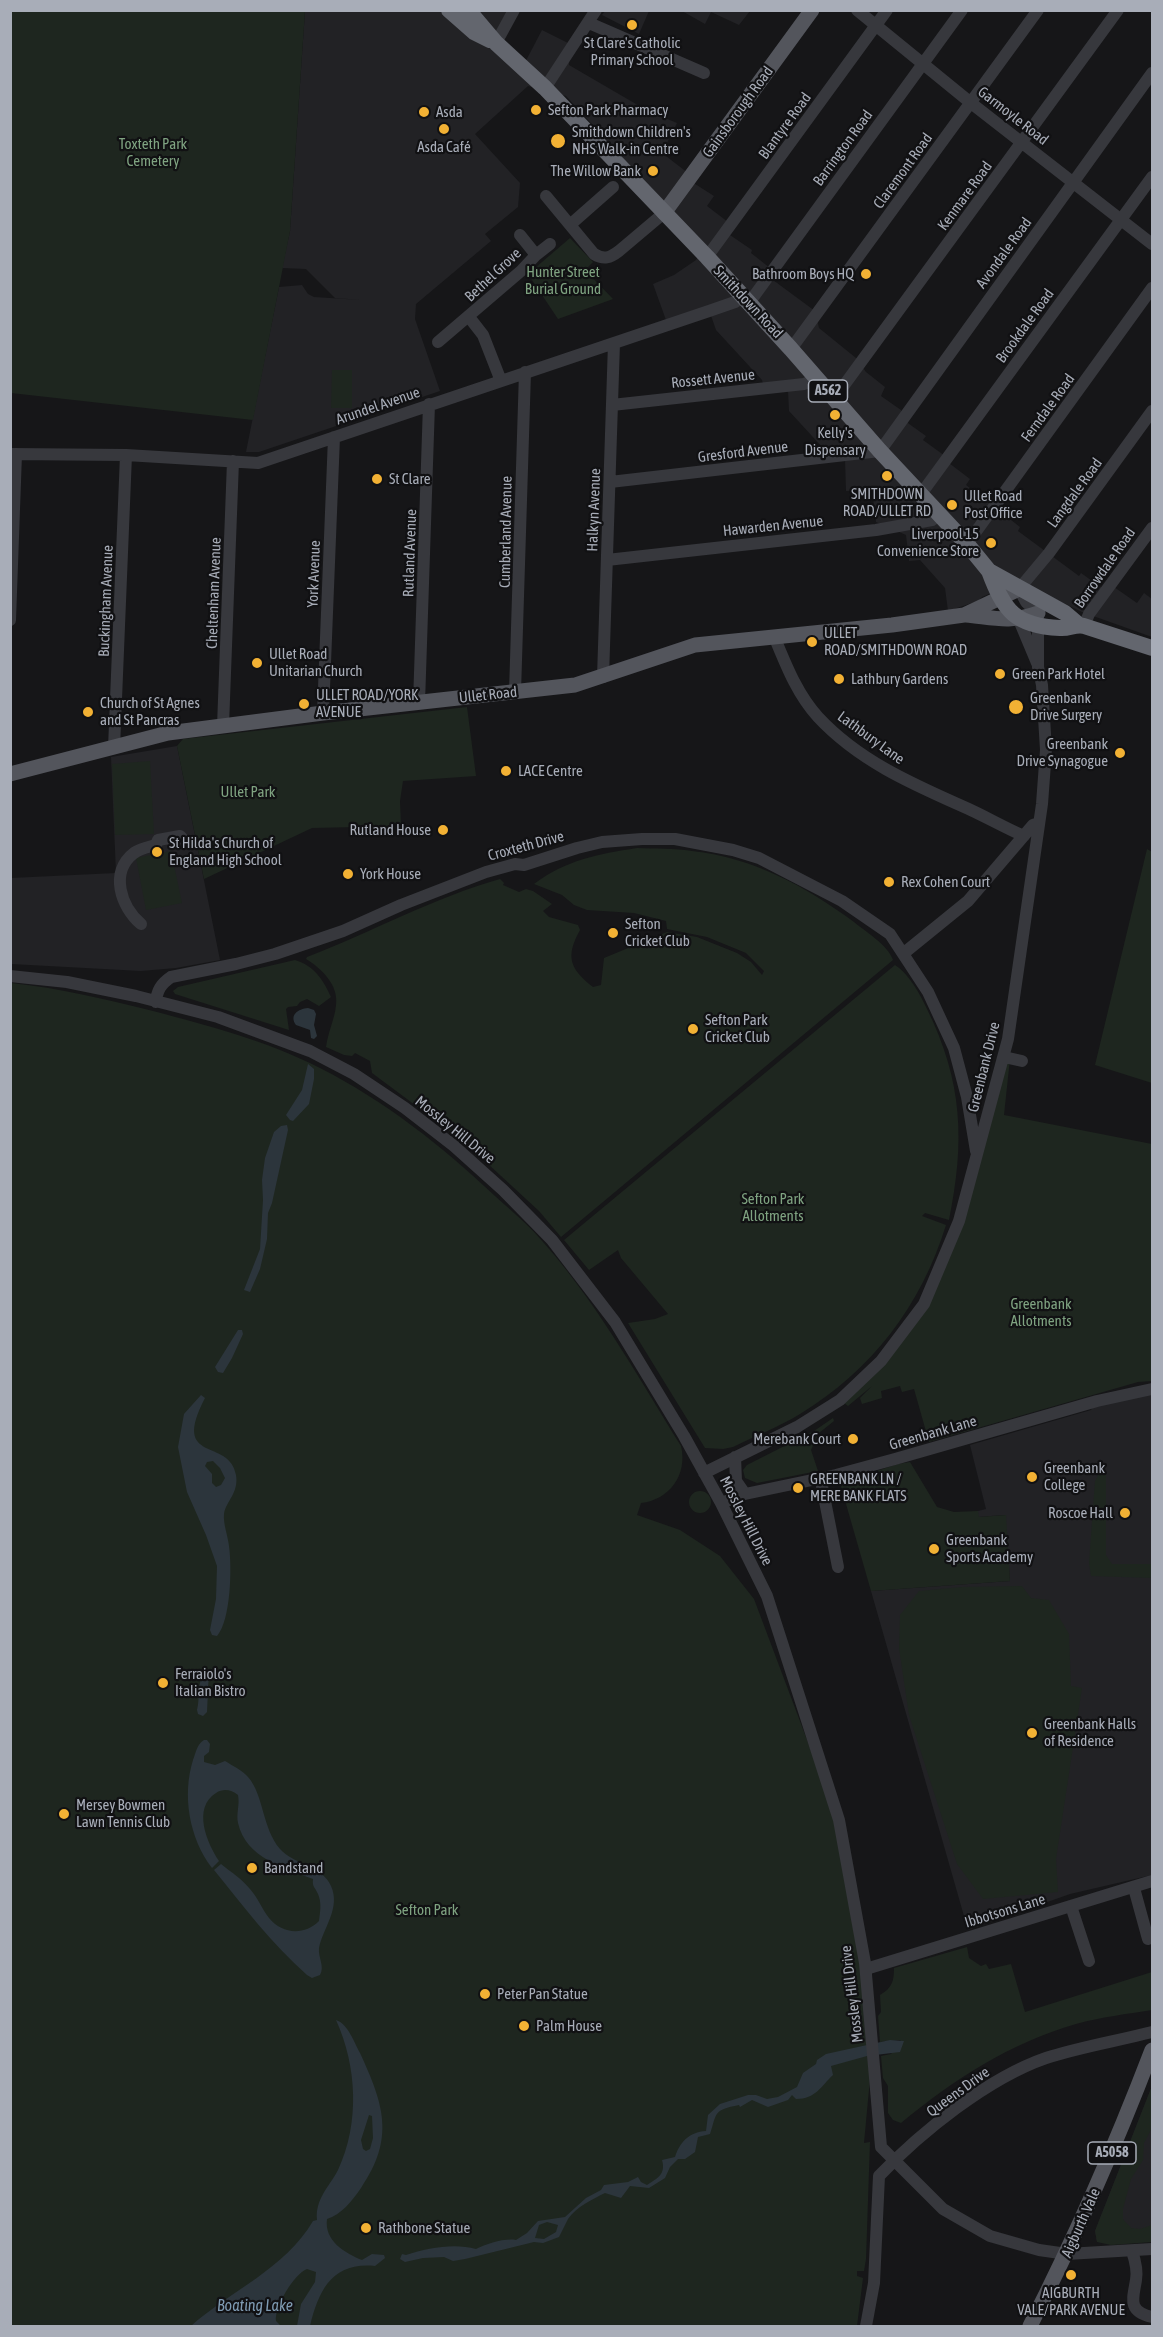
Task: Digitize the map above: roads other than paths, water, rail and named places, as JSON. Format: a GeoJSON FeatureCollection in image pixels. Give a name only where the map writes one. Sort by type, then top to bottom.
{"type":"FeatureCollection","features":[{"type":"Feature","properties":{"kind":"highway","name":"Smithdown Road"},"geometry":{"type":"LineString","coordinates":[[449,10],[474,32],[496,43]]}},
{"type":"Feature","properties":{"kind":"highway","name":"Smithdown Road"},"geometry":{"type":"LineString","coordinates":[[468,10],[496,43],[545,87],[707,257],[791,349],[880,451],[967,544],[989,571],[1000,598],[1019,620],[1039,619],[1063,629],[1081,625]]}},
{"type":"Feature","properties":{"kind":"highway","name":"Smithdown Road"},"geometry":{"type":"LineString","coordinates":[[989,571],[1065,613],[1081,625],[1151,644]]}},
{"type":"Feature","properties":{"kind":"main road","name":"Gainsborough Road"},"geometry":{"type":"LineString","coordinates":[[664,213],[812,10]]}},
{"type":"Feature","properties":{"kind":"main road","name":"Ullet Road"},"geometry":{"type":"LineString","coordinates":[[963,615],[1019,589]]}},
{"type":"Feature","properties":{"kind":"main road","name":"Ullet Road"},"geometry":{"type":"LineString","coordinates":[[10,774],[168,734],[323,712],[575,685],[695,645],[892,625],[963,615],[1019,620]]}},
{"type":"Feature","properties":{"kind":"main road","name":"Aigburth Vale"},"geometry":{"type":"LineString","coordinates":[[1030,2326],[1067,2254],[1110,2158],[1152,2050]]}},
{"type":"Feature","properties":{"kind":"street"},"geometry":{"type":"LineString","coordinates":[[496,43],[514,10]]}},
{"type":"Feature","properties":{"kind":"street"},"geometry":{"type":"LineString","coordinates":[[545,87],[596,10]]}},
{"type":"Feature","properties":{"kind":"street","name":"Garmoyle Road"},"geometry":{"type":"LineString","coordinates":[[857,10],[971,103],[1152,244]]}},
{"type":"Feature","properties":{"kind":"street","name":"Blantyre Road"},"geometry":{"type":"LineString","coordinates":[[707,257],[887,10]]}},
{"type":"Feature","properties":{"kind":"street","name":"Barrington Road"},"geometry":{"type":"LineString","coordinates":[[746,300],[962,10]]}},
{"type":"Feature","properties":{"kind":"street","name":"Claremont Road"},"geometry":{"type":"LineString","coordinates":[[791,349],[1038,10]]}},
{"type":"Feature","properties":{"kind":"street","name":"Kenmare Road"},"geometry":{"type":"LineString","coordinates":[[834,399],[1118,10]]}},
{"type":"Feature","properties":{"kind":"street"},"geometry":{"type":"LineString","coordinates":[[589,23],[704,73]]}},
{"type":"Feature","properties":{"kind":"street","name":"Avondale Road"},"geometry":{"type":"LineString","coordinates":[[880,451],[1152,73]]}},
{"type":"Feature","properties":{"kind":"street","name":"Brookdale Road"},"geometry":{"type":"LineString","coordinates":[[921,494],[1152,177]]}},
{"type":"Feature","properties":{"kind":"street"},"geometry":{"type":"LineString","coordinates":[[571,225],[613,187]]}},
{"type":"Feature","properties":{"kind":"street"},"geometry":{"type":"LineString","coordinates":[[546,196],[594,254],[602,258],[611,257],[664,213]]}},
{"type":"Feature","properties":{"kind":"street","name":"Bethel Grove"},"geometry":{"type":"LineString","coordinates":[[520,236],[536,255]]}},
{"type":"Feature","properties":{"kind":"street","name":"Bethel Grove"},"geometry":{"type":"LineString","coordinates":[[438,342],[550,244]]}},
{"type":"Feature","properties":{"kind":"street","name":"Ferndale Road"},"geometry":{"type":"LineString","coordinates":[[967,544],[1152,288]]}},
{"type":"Feature","properties":{"kind":"street","name":"Arundel Avenue"},"geometry":{"type":"LineString","coordinates":[[13,454],[126,455],[258,463],[746,300]]}},
{"type":"Feature","properties":{"kind":"street","name":"Bethel Grove"},"geometry":{"type":"LineString","coordinates":[[469,317],[483,335],[501,381]]}},
{"type":"Feature","properties":{"kind":"street","name":"Halkyn Avenue"},"geometry":{"type":"LineString","coordinates":[[603,677],[614,343]]}},
{"type":"Feature","properties":{"kind":"street","name":"Cumberland Avenue"},"geometry":{"type":"LineString","coordinates":[[515,692],[525,372]]}},
{"type":"Feature","properties":{"kind":"street","name":"Rossett Avenue"},"geometry":{"type":"LineString","coordinates":[[612,405],[804,384],[816,379]]}},
{"type":"Feature","properties":{"kind":"street","name":"Rutland Avenue"},"geometry":{"type":"LineString","coordinates":[[419,703],[429,404]]}},
{"type":"Feature","properties":{"kind":"street","name":"Langdale Road"},"geometry":{"type":"LineString","coordinates":[[1019,589],[1049,553],[1152,411]]}},
{"type":"Feature","properties":{"kind":"street","name":"York Avenue"},"geometry":{"type":"LineString","coordinates":[[323,712],[334,437]]}},
{"type":"Feature","properties":{"kind":"street","name":"Gresford Avenue"},"geometry":{"type":"LineString","coordinates":[[610,482],[880,451]]}},
{"type":"Feature","properties":{"kind":"street"},"geometry":{"type":"LineString","coordinates":[[10,620],[13,454]]}},
{"type":"Feature","properties":{"kind":"street","name":"Buckingham Avenue"},"geometry":{"type":"LineString","coordinates":[[114,748],[126,455]]}},
{"type":"Feature","properties":{"kind":"street","name":"Cheltenham Avenue"},"geometry":{"type":"LineString","coordinates":[[223,726],[233,461]]}},
{"type":"Feature","properties":{"kind":"street","name":"Hawarden Avenue"},"geometry":{"type":"LineString","coordinates":[[608,560],[876,530],[932,520],[939,515]]}},
{"type":"Feature","properties":{"kind":"street","name":"Borrowdale Road"},"geometry":{"type":"LineString","coordinates":[[1081,625],[1152,528]]}},
{"type":"Feature","properties":{"kind":"street"},"geometry":{"type":"LineString","coordinates":[[1019,589],[1039,619]]}},
{"type":"Feature","properties":{"kind":"street","name":"Greenbank Drive"},"geometry":{"type":"LineString","coordinates":[[704,1473],[797,1427],[840,1400],[881,1361],[924,1304],[959,1221],[1004,1058],[1023,945],[1046,750],[1042,685],[1038,667],[1039,619]]}},
{"type":"Feature","properties":{"kind":"street"},"geometry":{"type":"LineString","coordinates":[[1019,620],[1038,667]]}},
{"type":"Feature","properties":{"kind":"street","name":"Lathbury Lane"},"geometry":{"type":"LineString","coordinates":[[774,636],[789,673],[817,716],[846,742],[886,771],[1024,836]]}},
{"type":"Feature","properties":{"kind":"street"},"geometry":{"type":"LineString","coordinates":[[904,953],[968,901],[1033,825],[1039,823]]}},
{"type":"Feature","properties":{"kind":"street"},"geometry":{"type":"LineString","coordinates":[[141,924],[133,917],[123,900],[120,882],[122,870],[131,855],[137,851],[156,845],[158,840],[180,836],[182,838]]}},
{"type":"Feature","properties":{"kind":"street","name":"Croxteth Drive"},"geometry":{"type":"LineString","coordinates":[[156,1002],[162,983],[171,977],[236,964],[343,931],[401,905],[486,872],[515,864],[524,865],[602,842],[675,839],[708,844],[759,858],[842,902],[890,934],[928,992],[954,1048],[967,1097],[976,1155]]}},
{"type":"Feature","properties":{"kind":"street","name":"Mossley Hill Drive"},"geometry":{"type":"LineString","coordinates":[[10,976],[67,982],[136,996],[218,1017],[310,1051],[354,1074],[405,1108],[503,1190],[552,1239],[615,1322],[721,1503],[766,1596],[839,1820],[866,1969],[881,2147],[893,2162]]}},
{"type":"Feature","properties":{"kind":"street"},"geometry":{"type":"LineString","coordinates":[[1004,1058],[1022,1061]]}},
{"type":"Feature","properties":{"kind":"street","name":"Greenbank Lane"},"geometry":{"type":"LineString","coordinates":[[721,1503],[745,1494],[846,1472],[1097,1401],[1152,1389]]}},
{"type":"Feature","properties":{"kind":"street"},"geometry":{"type":"LineString","coordinates":[[735,1457],[736,1481],[745,1494]]}},
{"type":"Feature","properties":{"kind":"street"},"geometry":{"type":"LineString","coordinates":[[822,1486],[838,1567]]}},
{"type":"Feature","properties":{"kind":"street","name":"Ibbotsons Lane"},"geometry":{"type":"LineString","coordinates":[[866,1969],[1152,1881]]}},
{"type":"Feature","properties":{"kind":"street"},"geometry":{"type":"LineString","coordinates":[[1134,1888],[1148,1939]]}},
{"type":"Feature","properties":{"kind":"street"},"geometry":{"type":"LineString","coordinates":[[1071,1906],[1089,1961]]}},
{"type":"Feature","properties":{"kind":"street","name":"Queens Drive"},"geometry":{"type":"LineString","coordinates":[[893,2162],[947,2116],[993,2083],[1045,2058],[1152,2032]]}},
{"type":"Feature","properties":{"kind":"street"},"geometry":{"type":"LineString","coordinates":[[866,2326],[874,2276],[879,2176],[893,2162],[943,2209],[990,2236],[1039,2250],[1067,2254],[1152,2249]]}},
{"type":"Feature","properties":{"kind":"street"},"geometry":{"type":"LineString","coordinates":[[1132,2251],[1136,2272],[1133,2303],[1137,2310],[1152,2317]]}},
{"type":"Feature","properties":{"kind":"water"},"geometry":{"type":"Polygon","coordinates":[[[308,1008],[314,1010],[316,1014],[314,1025],[317,1036],[314,1039],[311,1038],[310,1030],[296,1025],[294,1021],[296,1013],[308,1008]]]}},
{"type":"Feature","properties":{"kind":"water"},"geometry":{"type":"Polygon","coordinates":[[[308,1064],[314,1069],[309,1104],[293,1121],[286,1115],[302,1090],[308,1064]]]}},
{"type":"Feature","properties":{"kind":"water"},"geometry":{"type":"Polygon","coordinates":[[[287,1125],[288,1130],[268,1213],[267,1239],[260,1269],[250,1292],[244,1290],[260,1249],[265,1158],[274,1132],[281,1126],[287,1125]]]}},
{"type":"Feature","properties":{"kind":"water"},"geometry":{"type":"Polygon","coordinates":[[[238,1330],[242,1330],[243,1334],[232,1358],[223,1373],[218,1372],[215,1367],[238,1330]]]}},
{"type":"Feature","properties":{"kind":"water"},"geometry":{"type":"Polygon","coordinates":[[[201,1395],[205,1398],[196,1419],[194,1433],[198,1442],[224,1456],[232,1464],[236,1475],[236,1487],[224,1514],[230,1555],[228,1606],[222,1628],[217,1636],[212,1635],[210,1630],[216,1599],[217,1566],[187,1492],[178,1447],[184,1414],[201,1395]],[[213,1461],[207,1462],[205,1466],[212,1474],[212,1483],[216,1487],[221,1485],[225,1478],[213,1461]]]}},
{"type":"Feature","properties":{"kind":"water"},"geometry":{"type":"Polygon","coordinates":[[[209,1669],[207,1712],[203,1716],[198,1714],[197,1710],[199,1688],[202,1678],[209,1669]]]}},
{"type":"Feature","properties":{"kind":"water"},"geometry":{"type":"Polygon","coordinates":[[[204,1740],[210,1744],[209,1752],[204,1756],[204,1762],[215,1765],[225,1761],[246,1775],[253,1784],[274,1841],[280,1849],[293,1859],[315,1869],[327,1879],[331,1886],[334,1902],[319,1948],[322,1968],[320,1975],[312,1978],[294,1963],[258,1924],[214,1870],[221,1864],[247,1885],[269,1918],[280,1927],[300,1931],[319,1921],[320,1901],[313,1885],[313,1879],[279,1866],[249,1845],[238,1823],[238,1795],[233,1792],[219,1791],[209,1799],[205,1807],[203,1816],[206,1836],[219,1861],[212,1868],[204,1856],[193,1830],[188,1787],[193,1760],[198,1746],[204,1740]]]}},
{"type":"Feature","properties":{"kind":"water","name":"Boating Lake"},"geometry":{"type":"Polygon","coordinates":[[[336,2020],[344,2025],[350,2034],[375,2089],[380,2105],[382,2137],[372,2170],[361,2188],[342,2211],[327,2219],[327,2227],[332,2240],[349,2254],[362,2260],[372,2254],[384,2255],[385,2258],[375,2266],[348,2269],[330,2281],[318,2301],[310,2326],[297,2326],[301,2304],[315,2282],[316,2272],[307,2269],[296,2277],[278,2308],[276,2321],[281,2326],[191,2326],[288,2253],[313,2221],[317,2220],[320,2199],[338,2170],[345,2152],[353,2114],[352,2075],[336,2020]],[[369,2115],[361,2140],[363,2149],[366,2151],[370,2149],[373,2138],[372,2116],[369,2115]]]}},
{"type":"Feature","properties":{"kind":"water"},"geometry":{"type":"Polygon","coordinates":[[[890,2040],[904,2041],[900,2052],[867,2056],[831,2066],[833,2075],[809,2097],[796,2099],[792,2095],[788,2100],[768,2107],[752,2100],[740,2107],[739,2105],[720,2111],[715,2117],[710,2134],[698,2137],[695,2152],[685,2159],[678,2159],[670,2167],[665,2178],[649,2188],[630,2186],[621,2198],[605,2193],[590,2201],[571,2215],[559,2237],[543,2243],[534,2242],[453,2261],[444,2257],[405,2262],[400,2259],[402,2254],[432,2248],[459,2246],[476,2249],[490,2243],[516,2240],[527,2233],[538,2221],[565,2217],[586,2198],[601,2190],[604,2185],[628,2182],[638,2177],[647,2185],[658,2178],[662,2172],[662,2160],[675,2157],[683,2142],[690,2136],[706,2131],[708,2115],[720,2104],[748,2095],[767,2099],[778,2097],[797,2087],[803,2073],[826,2054],[890,2040]],[[547,2222],[539,2225],[535,2238],[544,2239],[556,2232],[558,2225],[547,2222]]]}},
{"type":"Feature","properties":{"kind":"place","name":"St Clare's Catholic Primary School"},"geometry":{"type":"Point","coordinates":[632,25]}},
{"type":"Feature","properties":{"kind":"place","name":"Sefton Park Pharmacy"},"geometry":{"type":"Point","coordinates":[536,110]}},
{"type":"Feature","properties":{"kind":"place","name":"Asda"},"geometry":{"type":"Point","coordinates":[424,112]}},
{"type":"Feature","properties":{"kind":"place","name":"Asda Café"},"geometry":{"type":"Point","coordinates":[444,129]}},
{"type":"Feature","properties":{"kind":"place","name":"Smithdown Children's NHS Walk-in Centre"},"geometry":{"type":"Point","coordinates":[558,141]}},
{"type":"Feature","properties":{"kind":"place","name":"The Willow Bank"},"geometry":{"type":"Point","coordinates":[653,171]}},
{"type":"Feature","properties":{"kind":"place","name":"Bathroom Boys HQ"},"geometry":{"type":"Point","coordinates":[866,274]}},
{"type":"Feature","properties":{"kind":"place","name":"Kelly's Dispensary"},"geometry":{"type":"Point","coordinates":[835,415]}},
{"type":"Feature","properties":{"kind":"place","name":"SMITHDOWN ROAD/ULLET RD"},"geometry":{"type":"Point","coordinates":[887,476]}},
{"type":"Feature","properties":{"kind":"place","name":"St Clare"},"geometry":{"type":"Point","coordinates":[377,479]}},
{"type":"Feature","properties":{"kind":"place","name":"Ullet Road Post Office"},"geometry":{"type":"Point","coordinates":[952,505]}},
{"type":"Feature","properties":{"kind":"place","name":"Liverpool 15 Convenience Store"},"geometry":{"type":"Point","coordinates":[991,543]}},
{"type":"Feature","properties":{"kind":"place","name":"ULLET ROAD/SMITHDOWN ROAD"},"geometry":{"type":"Point","coordinates":[812,642]}},
{"type":"Feature","properties":{"kind":"place","name":"Ullet Road Unitarian Church"},"geometry":{"type":"Point","coordinates":[257,663]}},
{"type":"Feature","properties":{"kind":"place","name":"Green Park Hotel"},"geometry":{"type":"Point","coordinates":[1000,674]}},
{"type":"Feature","properties":{"kind":"place","name":"Lathbury Gardens"},"geometry":{"type":"Point","coordinates":[839,679]}},
{"type":"Feature","properties":{"kind":"place","name":"ULLET ROAD/YORK AVENUE"},"geometry":{"type":"Point","coordinates":[304,704]}},
{"type":"Feature","properties":{"kind":"place","name":"Greenbank Drive Surgery"},"geometry":{"type":"Point","coordinates":[1016,707]}},
{"type":"Feature","properties":{"kind":"place","name":"Church of St Agnes and St Pancras"},"geometry":{"type":"Point","coordinates":[88,712]}},
{"type":"Feature","properties":{"kind":"place","name":"Greenbank Drive Synagogue"},"geometry":{"type":"Point","coordinates":[1120,753]}},
{"type":"Feature","properties":{"kind":"place","name":"LACE Centre"},"geometry":{"type":"Point","coordinates":[506,771]}},
{"type":"Feature","properties":{"kind":"place","name":"Rutland House"},"geometry":{"type":"Point","coordinates":[443,830]}},
{"type":"Feature","properties":{"kind":"place","name":"St Hilda's Church of England High School"},"geometry":{"type":"Point","coordinates":[157,852]}},
{"type":"Feature","properties":{"kind":"place","name":"York House"},"geometry":{"type":"Point","coordinates":[348,874]}},
{"type":"Feature","properties":{"kind":"place","name":"Rex Cohen Court"},"geometry":{"type":"Point","coordinates":[889,882]}},
{"type":"Feature","properties":{"kind":"place","name":"Sefton Cricket Club"},"geometry":{"type":"Point","coordinates":[613,933]}},
{"type":"Feature","properties":{"kind":"place","name":"Sefton Park Cricket Club"},"geometry":{"type":"Point","coordinates":[693,1029]}},
{"type":"Feature","properties":{"kind":"place","name":"Merebank Court"},"geometry":{"type":"Point","coordinates":[853,1439]}},
{"type":"Feature","properties":{"kind":"place","name":"Greenbank College"},"geometry":{"type":"Point","coordinates":[1032,1477]}},
{"type":"Feature","properties":{"kind":"place","name":"GREENBANK LN / MERE BANK FLATS"},"geometry":{"type":"Point","coordinates":[798,1488]}},
{"type":"Feature","properties":{"kind":"place","name":"Roscoe Hall"},"geometry":{"type":"Point","coordinates":[1125,1513]}},
{"type":"Feature","properties":{"kind":"place","name":"Greenbank Sports Academy"},"geometry":{"type":"Point","coordinates":[934,1549]}},
{"type":"Feature","properties":{"kind":"place","name":"Ferraiolo's Italian Bistro"},"geometry":{"type":"Point","coordinates":[163,1683]}},
{"type":"Feature","properties":{"kind":"place","name":"Greenbank Halls of Residence"},"geometry":{"type":"Point","coordinates":[1032,1733]}},
{"type":"Feature","properties":{"kind":"place","name":"Mersey Bowmen Lawn Tennis Club"},"geometry":{"type":"Point","coordinates":[64,1814]}},
{"type":"Feature","properties":{"kind":"place","name":"Bandstand"},"geometry":{"type":"Point","coordinates":[252,1868]}},
{"type":"Feature","properties":{"kind":"place","name":"Peter Pan Statue"},"geometry":{"type":"Point","coordinates":[485,1994]}},
{"type":"Feature","properties":{"kind":"place","name":"Palm House"},"geometry":{"type":"Point","coordinates":[524,2026]}},
{"type":"Feature","properties":{"kind":"place","name":"Rathbone Statue"},"geometry":{"type":"Point","coordinates":[366,2228]}},
{"type":"Feature","properties":{"kind":"place","name":"AIGBURTH VALE/PARK AVENUE"},"geometry":{"type":"Point","coordinates":[1071,2275]}},
{"type":"Feature","properties":{"kind":"park label","name":"Toxteth Park Cemetery"},"geometry":{"type":"Point","coordinates":[153,152]}},
{"type":"Feature","properties":{"kind":"park label","name":"Hunter Street Burial Ground"},"geometry":{"type":"Point","coordinates":[563,280]}},
{"type":"Feature","properties":{"kind":"park label","name":"Ullet Park"},"geometry":{"type":"Point","coordinates":[248,792]}},
{"type":"Feature","properties":{"kind":"park label","name":"Sefton Park Allotments"},"geometry":{"type":"Point","coordinates":[773,1208]}},
{"type":"Feature","properties":{"kind":"park label","name":"Greenbank Allotments"},"geometry":{"type":"Point","coordinates":[1041,1312]}},
{"type":"Feature","properties":{"kind":"park label","name":"Sefton Park"},"geometry":{"type":"Point","coordinates":[427,1910]}}]}
